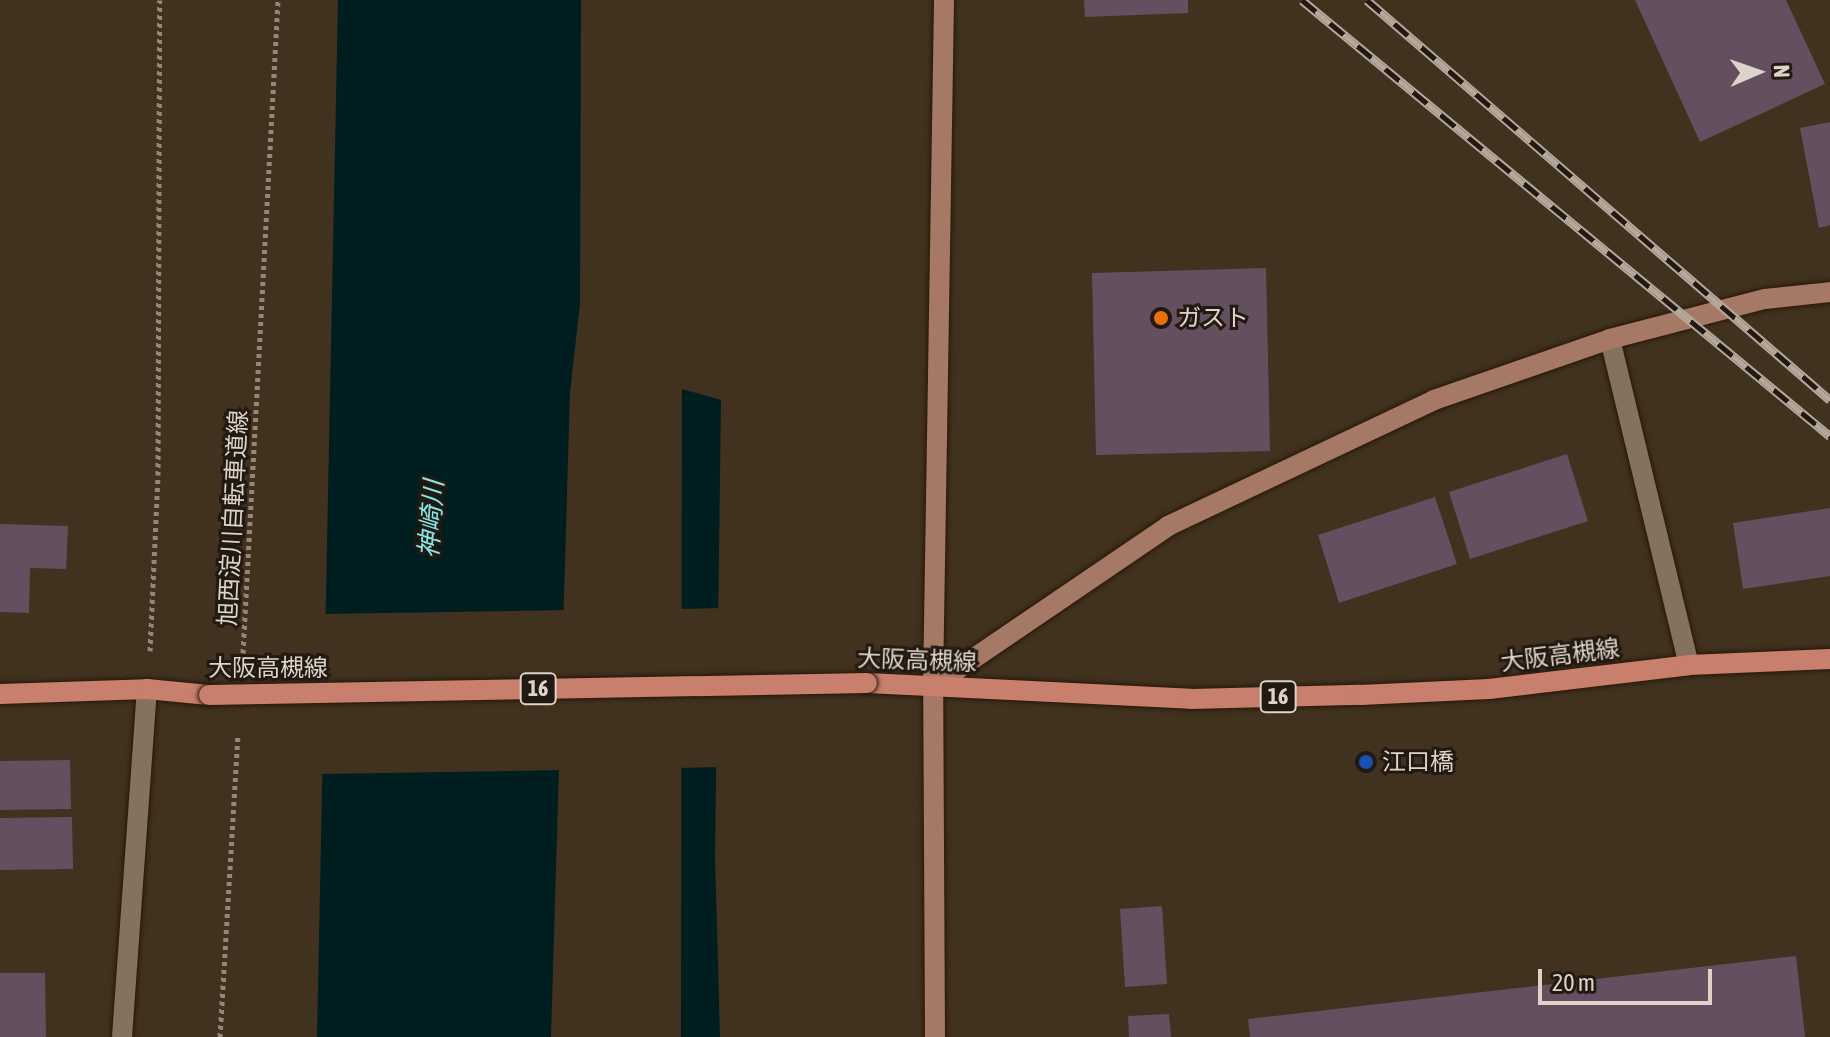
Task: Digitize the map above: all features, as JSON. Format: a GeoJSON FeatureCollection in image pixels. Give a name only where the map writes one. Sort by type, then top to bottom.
{"type":"FeatureCollection","features":[{"type":"Feature","properties":{"kind":"main road","name":"大阪高槻線"},"geometry":{"type":"LineString","coordinates":[[0,694],[147,689],[209,695],[867,683],[1191,699],[1489,689],[1689,665],[1830,659]]}},
{"type":"Feature","properties":{"kind":"street"},"geometry":{"type":"LineString","coordinates":[[935,1037],[933,686],[944,0]]}},
{"type":"Feature","properties":{"kind":"street"},"geometry":{"type":"LineString","coordinates":[[933,686],[1168,526],[1434,400],[1610,339],[1765,299],[1830,292]]}},
{"type":"Feature","properties":{"kind":"street"},"geometry":{"type":"LineString","coordinates":[[1610,339],[1689,665]]}},
{"type":"Feature","properties":{"kind":"street"},"geometry":{"type":"LineString","coordinates":[[122,1037],[147,689]]}},
{"type":"Feature","properties":{"kind":"path"},"geometry":{"type":"LineString","coordinates":[[147,689],[157,537],[160,0]]}},
{"type":"Feature","properties":{"kind":"path","name":"旭西淀川自転車道線"},"geometry":{"type":"LineString","coordinates":[[242,655],[278,0]]}},
{"type":"Feature","properties":{"kind":"path"},"geometry":{"type":"LineString","coordinates":[[220,1037],[239,719]]}},
{"type":"Feature","properties":{"kind":"water","name":"神崎川"},"geometry":{"type":"Polygon","coordinates":[[[338,0],[581,0],[580,304],[570,392],[551,1037],[317,1037],[338,0]]]}},
{"type":"Feature","properties":{"kind":"water"},"geometry":{"type":"Polygon","coordinates":[[[682,389],[721,400],[715,856],[720,1037],[681,1037],[682,389]]]}},
{"type":"Feature","properties":{"kind":"pier"},"geometry":{"type":"Polygon","coordinates":[[[723,608],[720,767],[677,768],[677,609],[723,608]]]}},
{"type":"Feature","properties":{"kind":"pier"},"geometry":{"type":"Polygon","coordinates":[[[568,610],[566,770],[321,774],[323,614],[568,610]]]}},
{"type":"Feature","properties":{"kind":"building"},"geometry":{"type":"Polygon","coordinates":[[[1084,0],[1188,0],[1188,13],[1085,17],[1084,0]]]}},
{"type":"Feature","properties":{"kind":"building"},"geometry":{"type":"Polygon","coordinates":[[[1635,0],[1786,0],[1825,84],[1700,142],[1635,0]]]}},
{"type":"Feature","properties":{"kind":"building"},"geometry":{"type":"Polygon","coordinates":[[[1830,122],[1830,225],[1819,228],[1800,128],[1830,122]]]}},
{"type":"Feature","properties":{"kind":"building"},"geometry":{"type":"Polygon","coordinates":[[[1266,268],[1270,451],[1096,455],[1092,273],[1266,268]]]}},
{"type":"Feature","properties":{"kind":"building"},"geometry":{"type":"Polygon","coordinates":[[[1567,454],[1588,521],[1470,559],[1449,492],[1567,454]]]}},
{"type":"Feature","properties":{"kind":"building"},"geometry":{"type":"Polygon","coordinates":[[[1435,497],[1457,564],[1339,603],[1318,535],[1435,497]]]}},
{"type":"Feature","properties":{"kind":"building"},"geometry":{"type":"Polygon","coordinates":[[[1830,508],[1830,576],[1743,589],[1733,523],[1830,508]]]}},
{"type":"Feature","properties":{"kind":"building"},"geometry":{"type":"Polygon","coordinates":[[[0,524],[68,526],[66,569],[30,568],[29,613],[0,612],[0,524]]]}},
{"type":"Feature","properties":{"kind":"building"},"geometry":{"type":"Polygon","coordinates":[[[70,760],[71,809],[0,810],[0,761],[70,760]]]}},
{"type":"Feature","properties":{"kind":"building"},"geometry":{"type":"Polygon","coordinates":[[[72,817],[73,869],[0,870],[0,818],[72,817]]]}},
{"type":"Feature","properties":{"kind":"building"},"geometry":{"type":"Polygon","coordinates":[[[1162,906],[1167,984],[1125,987],[1120,909],[1162,906]]]}},
{"type":"Feature","properties":{"kind":"building"},"geometry":{"type":"Polygon","coordinates":[[[1796,956],[1805,1037],[1250,1037],[1248,1019],[1796,956]]]}},
{"type":"Feature","properties":{"kind":"building"},"geometry":{"type":"Polygon","coordinates":[[[0,973],[45,973],[46,1037],[0,1037],[0,973]]]}},
{"type":"Feature","properties":{"kind":"building"},"geometry":{"type":"Polygon","coordinates":[[[1169,1014],[1171,1037],[1129,1037],[1128,1016],[1169,1014]]]}},
{"type":"Feature","properties":{"kind":"railway"},"geometry":{"type":"LineString","coordinates":[[1302,0],[1830,436]]}},
{"type":"Feature","properties":{"kind":"railway"},"geometry":{"type":"LineString","coordinates":[[1367,0],[1830,400]]}},
{"type":"Feature","properties":{"kind":"place","name":"ガスト"},"geometry":{"type":"Point","coordinates":[1161,318]}},
{"type":"Feature","properties":{"kind":"place","name":"江口橋"},"geometry":{"type":"Point","coordinates":[1366,762]}}]}
